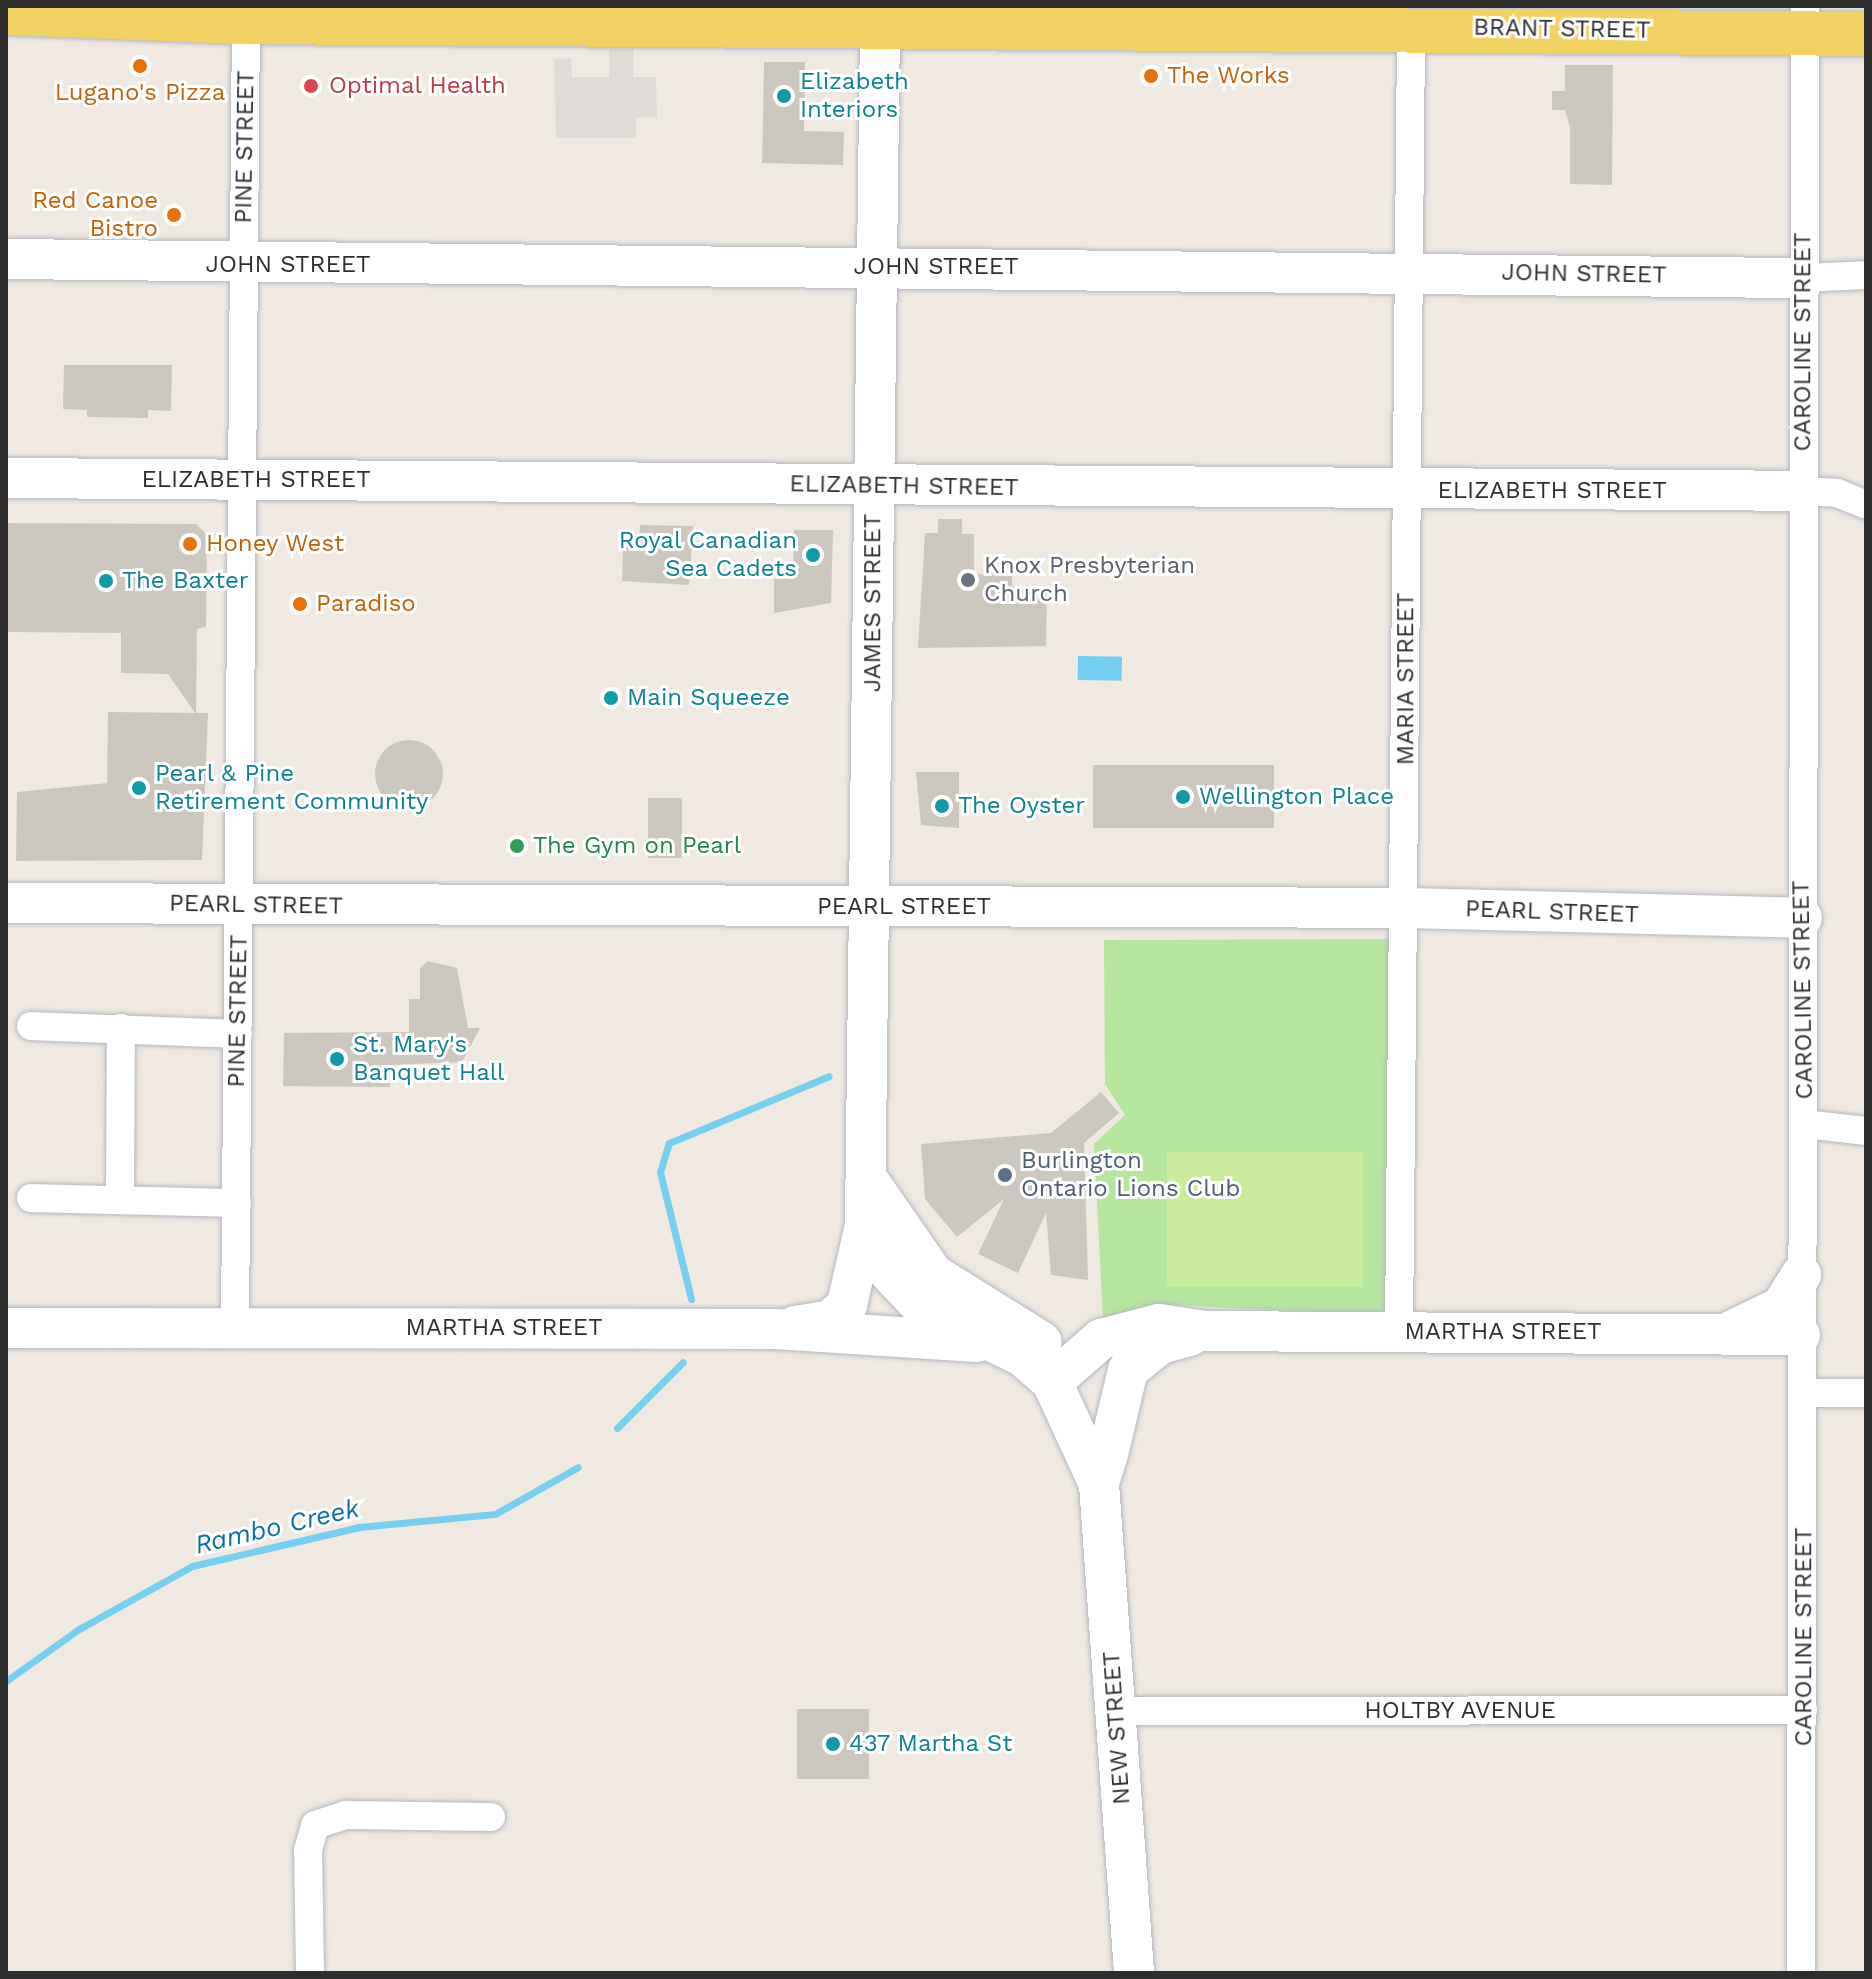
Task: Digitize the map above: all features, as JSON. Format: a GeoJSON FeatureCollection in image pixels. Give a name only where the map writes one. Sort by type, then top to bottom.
{"type":"FeatureCollection","features":[{"type":"Feature","properties":{"kind":"main road","name":"BRANT STREET"},"geometry":{"type":"LineString","coordinates":[[9,14],[246,22],[614,13],[880,26],[1106,15],[1411,26],[1805,20],[1866,34]]}},
{"type":"Feature","properties":{"kind":"street","name":"CAROLINE STREET"},"geometry":{"type":"LineString","coordinates":[[1801,1973],[1805,20]]}},
{"type":"Feature","properties":{"kind":"street","name":"PINE STREET"},"geometry":{"type":"LineString","coordinates":[[235,1328],[246,22]]}},
{"type":"Feature","properties":{"kind":"street","name":"JAMES STREET"},"geometry":{"type":"LineString","coordinates":[[880,26],[872,266],[874,907],[865,1225],[885,1268],[910,1297],[944,1321],[1061,1374]]}},
{"type":"Feature","properties":{"kind":"street","name":"MARIA STREET"},"geometry":{"type":"LineString","coordinates":[[1399,1332],[1406,908],[1411,26]]}},
{"type":"Feature","properties":{"kind":"street","name":"JOHN STREET"},"geometry":{"type":"LineString","coordinates":[[6,259],[244,265],[872,266],[1803,278],[1866,275]]}},
{"type":"Feature","properties":{"kind":"street","name":"ELIZABETH STREET"},"geometry":{"type":"LineString","coordinates":[[6,478],[873,487],[1802,491]]}},
{"type":"Feature","properties":{"kind":"street"},"geometry":{"type":"LineString","coordinates":[[1802,491],[1837,493],[1866,505]]}},
{"type":"Feature","properties":{"kind":"street","name":"PEARL STREET"},"geometry":{"type":"LineString","coordinates":[[6,903],[1406,908],[1802,918]]}},
{"type":"Feature","properties":{"kind":"street"},"geometry":{"type":"LineString","coordinates":[[31,1026],[238,1034]]}},
{"type":"Feature","properties":{"kind":"street"},"geometry":{"type":"LineString","coordinates":[[120,1198],[121,1028]]}},
{"type":"Feature","properties":{"kind":"street"},"geometry":{"type":"LineString","coordinates":[[1804,1124],[1862,1127]]}},
{"type":"Feature","properties":{"kind":"street"},"geometry":{"type":"LineString","coordinates":[[868,1180],[933,1274],[1061,1374],[1101,1339],[1138,1327],[1205,1331]]}},
{"type":"Feature","properties":{"kind":"street"},"geometry":{"type":"LineString","coordinates":[[31,1198],[237,1203]]}},
{"type":"Feature","properties":{"kind":"street"},"geometry":{"type":"LineString","coordinates":[[776,1329],[825,1322],[842,1311],[865,1225]]}},
{"type":"Feature","properties":{"kind":"street"},"geometry":{"type":"LineString","coordinates":[[1725,1332],[1760,1323],[1781,1307],[1801,1275]]}},
{"type":"Feature","properties":{"kind":"street","name":"MARTHA STREET"},"geometry":{"type":"LineString","coordinates":[[6,1328],[776,1329],[1001,1346]]}},
{"type":"Feature","properties":{"kind":"street"},"geometry":{"type":"LineString","coordinates":[[1104,1469],[1128,1370],[1160,1344],[1205,1331]]}},
{"type":"Feature","properties":{"kind":"street","name":"MARTHA STREET"},"geometry":{"type":"LineString","coordinates":[[1205,1331],[1725,1332],[1800,1335]]}},
{"type":"Feature","properties":{"kind":"street","name":"NEW STREET"},"geometry":{"type":"LineString","coordinates":[[1061,1374],[1097,1416],[1104,1469],[1116,1711],[1134,1973]]}},
{"type":"Feature","properties":{"kind":"street"},"geometry":{"type":"LineString","coordinates":[[1803,1393],[1866,1393]]}},
{"type":"Feature","properties":{"kind":"street","name":"HOLTBY AVENUE"},"geometry":{"type":"LineString","coordinates":[[1116,1711],[1803,1710]]}},
{"type":"Feature","properties":{"kind":"street"},"geometry":{"type":"LineString","coordinates":[[310,1973],[308,1850],[315,1825],[346,1815],[491,1817]]}},
{"type":"Feature","properties":{"kind":"green space"},"geometry":{"type":"Polygon","coordinates":[[[1389,939],[1387,1315],[1172,1305],[1103,1319],[1094,1144],[1125,1115],[1105,1084],[1104,940],[1389,939]]]}},
{"type":"Feature","properties":{"kind":"green space"},"geometry":{"type":"Polygon","coordinates":[[[1167,1152],[1363,1152],[1363,1287],[1167,1287],[1167,1152]]]}},
{"type":"Feature","properties":{"kind":"shaded area"},"geometry":{"type":"Polygon","coordinates":[[[609,49],[634,49],[633,77],[656,77],[657,117],[636,118],[636,138],[556,138],[554,59],[571,58],[572,77],[609,77],[609,49]]]}},
{"type":"Feature","properties":{"kind":"water"},"geometry":{"type":"Polygon","coordinates":[[[1078,656],[1122,657],[1122,681],[1078,680],[1078,656]]]}},
{"type":"Feature","properties":{"kind":"building","name":"Elizabeth Interiors"},"geometry":{"type":"Polygon","coordinates":[[[764,62],[805,62],[804,131],[844,132],[843,165],[762,163],[764,62]]]}},
{"type":"Feature","properties":{"kind":"building"},"geometry":{"type":"Polygon","coordinates":[[[1565,65],[1613,65],[1612,185],[1570,184],[1570,127],[1565,110],[1552,110],[1552,91],[1565,91],[1565,65]]]}},
{"type":"Feature","properties":{"kind":"building"},"geometry":{"type":"Polygon","coordinates":[[[64,365],[172,365],[171,411],[148,410],[148,418],[87,417],[87,410],[63,409],[64,365]]]}},
{"type":"Feature","properties":{"kind":"building","name":"Knox Presbyterian Church"},"geometry":{"type":"Polygon","coordinates":[[[938,519],[962,519],[962,534],[974,534],[974,574],[1012,575],[1012,586],[1047,587],[1046,646],[918,648],[925,533],[938,533],[938,519]]]}},
{"type":"Feature","properties":{"kind":"building"},"geometry":{"type":"Polygon","coordinates":[[[6,523],[196,524],[207,535],[206,627],[197,629],[196,713],[208,713],[202,860],[16,861],[17,792],[107,783],[108,712],[195,713],[168,674],[121,673],[121,633],[6,632],[6,523]]]}},
{"type":"Feature","properties":{"kind":"building"},"geometry":{"type":"Polygon","coordinates":[[[640,525],[693,526],[689,585],[622,581],[623,546],[639,546],[640,525]]]}},
{"type":"Feature","properties":{"kind":"building","name":"Royal Canadian Sea Cadets"},"geometry":{"type":"Polygon","coordinates":[[[794,530],[833,530],[831,603],[774,613],[774,579],[793,579],[794,530]]]}},
{"type":"Feature","properties":{"kind":"building"},"geometry":{"type":"Polygon","coordinates":[[[409,740],[433,750],[443,774],[433,798],[409,808],[385,798],[375,774],[385,750],[409,740]]]}},
{"type":"Feature","properties":{"kind":"building","name":"Wellington Place"},"geometry":{"type":"Polygon","coordinates":[[[1093,765],[1274,765],[1274,828],[1093,828],[1093,765]]]}},
{"type":"Feature","properties":{"kind":"building","name":"The Oyster"},"geometry":{"type":"Polygon","coordinates":[[[916,772],[959,772],[959,828],[921,825],[916,772]]]}},
{"type":"Feature","properties":{"kind":"building"},"geometry":{"type":"Polygon","coordinates":[[[648,798],[682,798],[682,858],[648,858],[648,798]]]}},
{"type":"Feature","properties":{"kind":"building"},"geometry":{"type":"Polygon","coordinates":[[[428,961],[457,968],[468,1028],[480,1028],[462,1062],[390,1065],[390,1087],[283,1086],[284,1033],[409,1032],[409,999],[420,999],[420,968],[428,961]]]}},
{"type":"Feature","properties":{"kind":"building","name":"Burlington Ontario Lions Club"},"geometry":{"type":"Polygon","coordinates":[[[1101,1092],[1119,1113],[1084,1143],[1088,1280],[1051,1275],[1046,1213],[1018,1273],[978,1254],[1004,1199],[957,1237],[925,1199],[921,1144],[1051,1133],[1101,1092]]]}},
{"type":"Feature","properties":{"kind":"building","name":"437 Martha St"},"geometry":{"type":"Polygon","coordinates":[[[797,1709],[869,1709],[869,1779],[797,1779],[797,1709]]]}},
{"type":"Feature","properties":{"kind":"waterway","name":"Rambo Creek"},"geometry":{"type":"LineString","coordinates":[[691,1299],[660,1172],[669,1143],[829,1076]]}},
{"type":"Feature","properties":{"kind":"waterway","name":"Rambo Creek"},"geometry":{"type":"LineString","coordinates":[[617,1428],[683,1362]]}},
{"type":"Feature","properties":{"kind":"waterway","name":"Rambo Creek"},"geometry":{"type":"LineString","coordinates":[[6,1681],[79,1629],[192,1566],[359,1527],[495,1514],[578,1467]]}},
{"type":"Feature","properties":{"kind":"place","name":"Lugano's Pizza"},"geometry":{"type":"Point","coordinates":[140,66]}},
{"type":"Feature","properties":{"kind":"place","name":"The Works"},"geometry":{"type":"Point","coordinates":[1151,76]}},
{"type":"Feature","properties":{"kind":"place","name":"Optimal Health"},"geometry":{"type":"Point","coordinates":[311,86]}},
{"type":"Feature","properties":{"kind":"place","name":"Elizabeth Interiors"},"geometry":{"type":"Point","coordinates":[784,96]}},
{"type":"Feature","properties":{"kind":"place","name":"Red Canoe Bistro"},"geometry":{"type":"Point","coordinates":[174,215]}},
{"type":"Feature","properties":{"kind":"place","name":"Honey West"},"geometry":{"type":"Point","coordinates":[190,544]}},
{"type":"Feature","properties":{"kind":"place","name":"Royal Canadian Sea Cadets"},"geometry":{"type":"Point","coordinates":[813,555]}},
{"type":"Feature","properties":{"kind":"place","name":"Knox Presbyterian Church"},"geometry":{"type":"Point","coordinates":[968,580]}},
{"type":"Feature","properties":{"kind":"place","name":"The Baxter"},"geometry":{"type":"Point","coordinates":[106,581]}},
{"type":"Feature","properties":{"kind":"place","name":"Paradiso"},"geometry":{"type":"Point","coordinates":[300,604]}},
{"type":"Feature","properties":{"kind":"place","name":"Main Squeeze"},"geometry":{"type":"Point","coordinates":[611,698]}},
{"type":"Feature","properties":{"kind":"place","name":"Pearl & Pine Retirement Community"},"geometry":{"type":"Point","coordinates":[139,788]}},
{"type":"Feature","properties":{"kind":"place","name":"Wellington Place"},"geometry":{"type":"Point","coordinates":[1183,797]}},
{"type":"Feature","properties":{"kind":"place","name":"The Oyster"},"geometry":{"type":"Point","coordinates":[942,806]}},
{"type":"Feature","properties":{"kind":"place","name":"The Gym on Pearl"},"geometry":{"type":"Point","coordinates":[517,846]}},
{"type":"Feature","properties":{"kind":"place","name":"St. Mary's Banquet Hall"},"geometry":{"type":"Point","coordinates":[337,1059]}},
{"type":"Feature","properties":{"kind":"place","name":"Burlington Ontario Lions Club"},"geometry":{"type":"Point","coordinates":[1005,1175]}},
{"type":"Feature","properties":{"kind":"place","name":"437 Martha St"},"geometry":{"type":"Point","coordinates":[833,1744]}}]}
